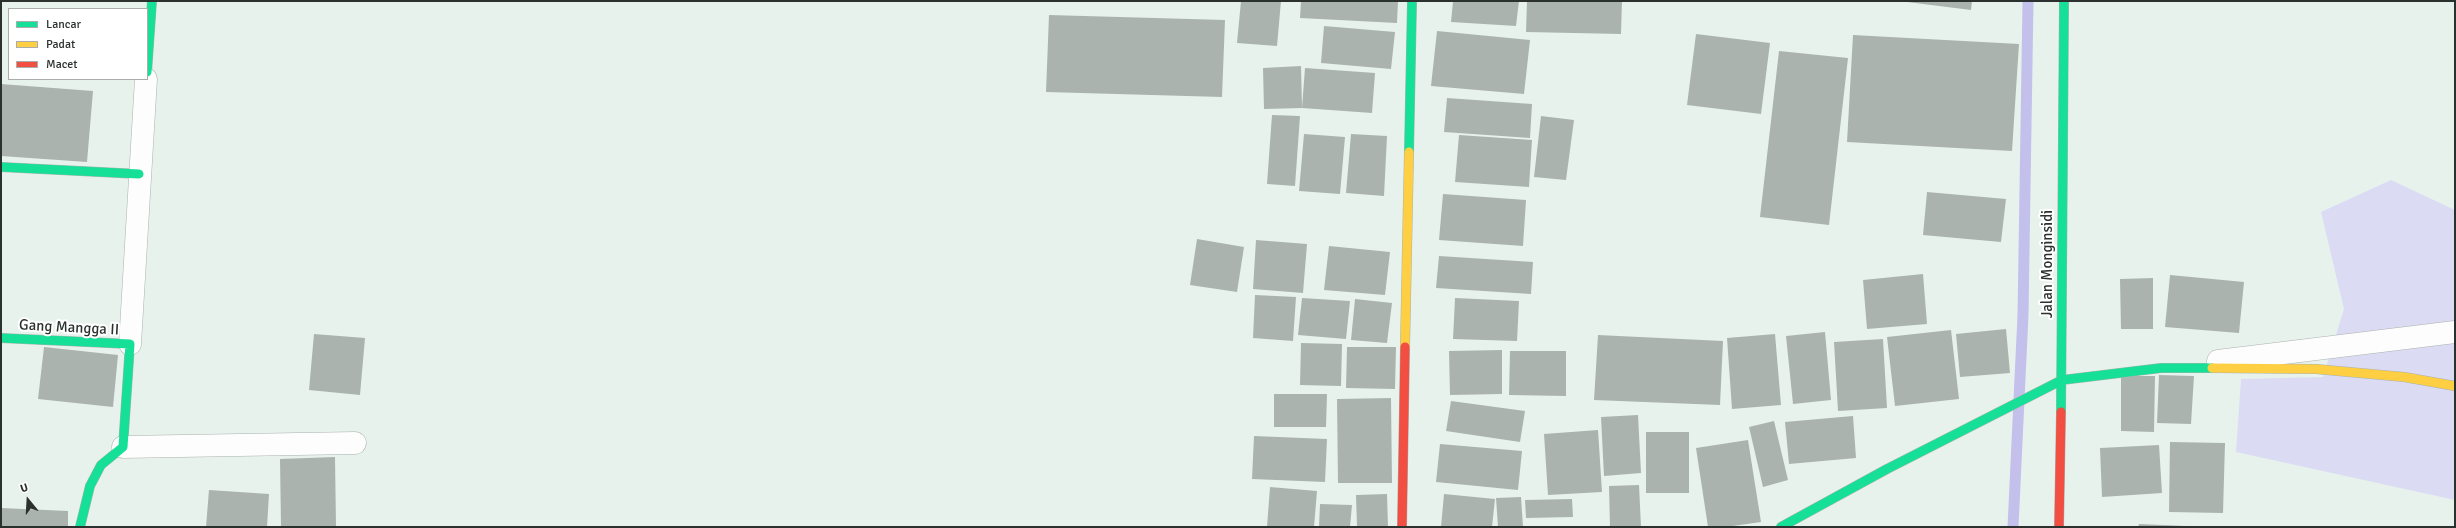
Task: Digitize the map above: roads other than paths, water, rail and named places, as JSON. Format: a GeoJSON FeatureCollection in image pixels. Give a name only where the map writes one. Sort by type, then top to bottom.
{"type":"FeatureCollection","features":[{"type":"Feature","properties":{"kind":"street"},"geometry":{"type":"LineString","coordinates":[[148,58],[152,1]]}},
{"type":"Feature","properties":{"kind":"street"},"geometry":{"type":"LineString","coordinates":[[1402,527],[1412,1]]}},
{"type":"Feature","properties":{"kind":"street","name":"Jalan Monginsidi"},"geometry":{"type":"LineString","coordinates":[[2059,527],[2062,380],[2064,1]]}},
{"type":"Feature","properties":{"kind":"street"},"geometry":{"type":"LineString","coordinates":[[130,344],[139,174],[146,80]]}},
{"type":"Feature","properties":{"kind":"street"},"geometry":{"type":"LineString","coordinates":[[1,167],[139,174]]}},
{"type":"Feature","properties":{"kind":"street"},"geometry":{"type":"LineString","coordinates":[[1781,527],[2062,380],[2455,332]]}},
{"type":"Feature","properties":{"kind":"street","name":"Gang Mangga II"},"geometry":{"type":"LineString","coordinates":[[1,338],[130,344],[123,447]]}},
{"type":"Feature","properties":{"kind":"street"},"geometry":{"type":"LineString","coordinates":[[2161,368],[2316,369],[2404,377],[2455,386]]}},
{"type":"Feature","properties":{"kind":"street"},"geometry":{"type":"LineString","coordinates":[[80,527],[90,486],[101,465],[123,447],[355,443]]}},
{"type":"Feature","properties":{"kind":"waterway"},"geometry":{"type":"LineString","coordinates":[[2013,527],[2023,315],[2028,1]]}}]}
